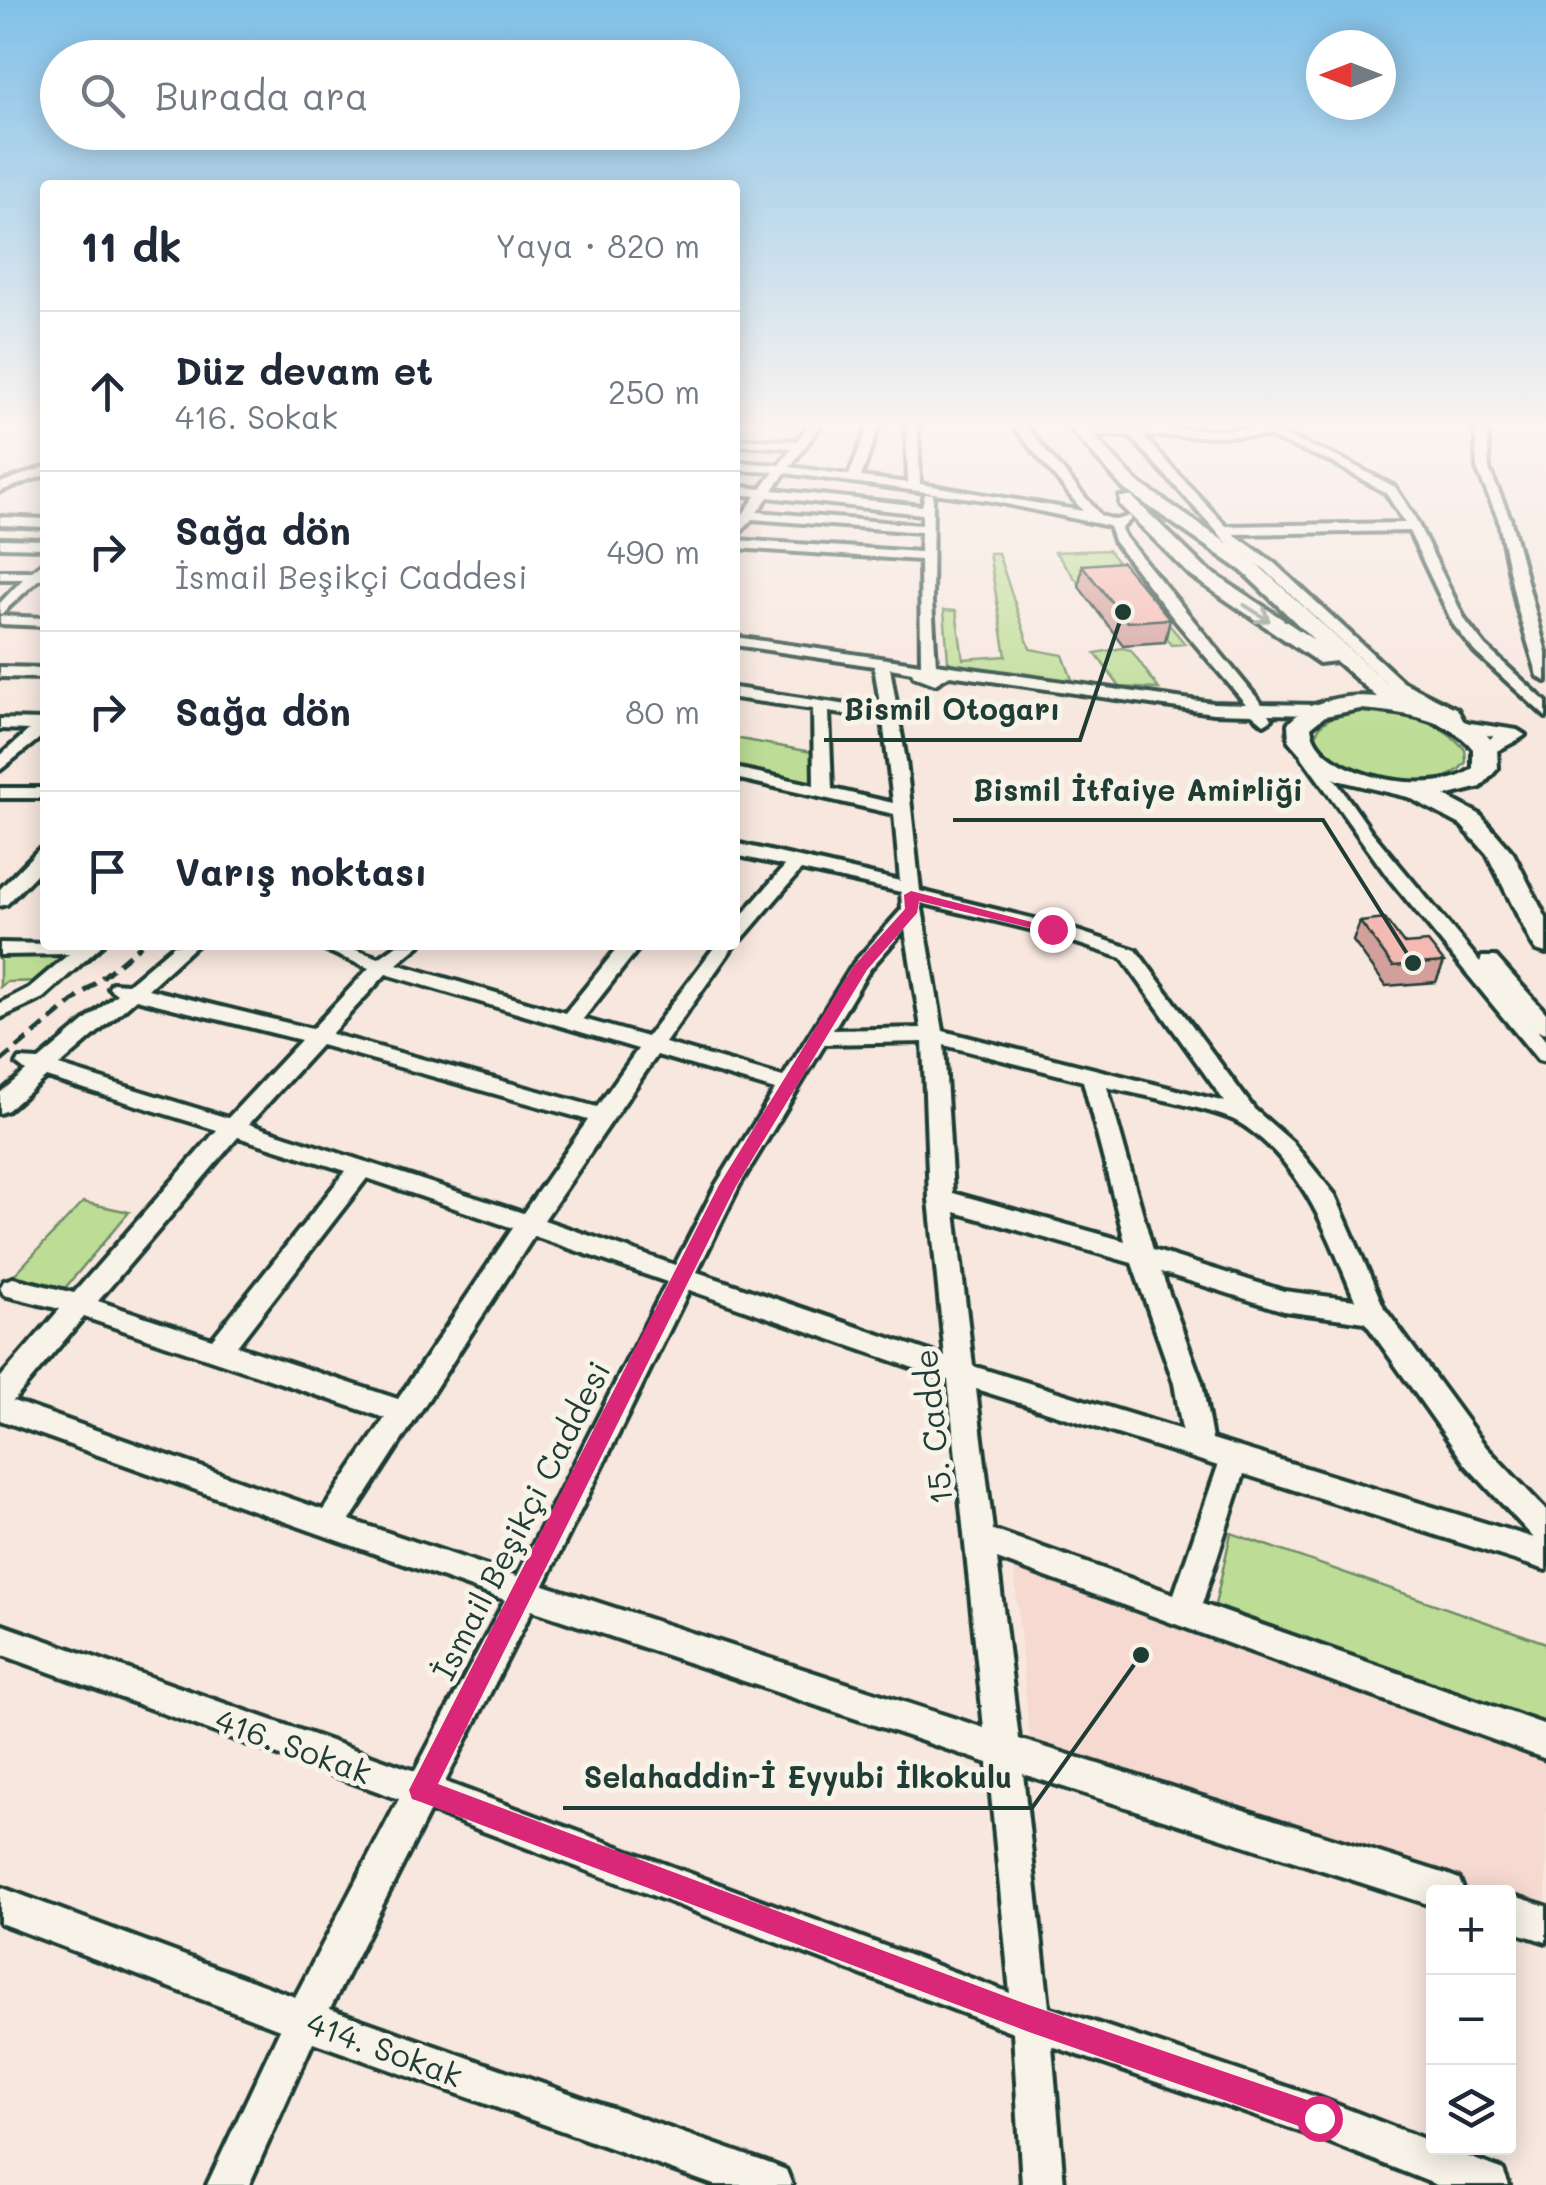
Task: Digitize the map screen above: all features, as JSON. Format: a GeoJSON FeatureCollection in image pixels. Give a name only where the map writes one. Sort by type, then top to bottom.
{"type":"FeatureCollection","features":[{"type":"Feature","properties":{"kind":"highway"},"geometry":{"type":"LineString","coordinates":[[1152,528],[1214,585],[1331,661],[1350,682],[1352,691],[1304,719],[1297,730],[1283,732]]}},
{"type":"Feature","properties":{"kind":"highway"},"geometry":{"type":"LineString","coordinates":[[1205,528],[1222,538],[1378,690],[1447,720],[1483,763]]}},
{"type":"Feature","properties":{"kind":"highway"},"geometry":{"type":"LineString","coordinates":[[1182,557],[1204,568],[1228,566],[1230,559],[1222,538]]}},
{"type":"Feature","properties":{"kind":"highway"},"geometry":{"type":"LineString","coordinates":[[1327,707],[1385,703],[1447,720]]}},
{"type":"Feature","properties":{"kind":"highway"},"geometry":{"type":"LineString","coordinates":[[1283,732],[1354,781],[1414,792],[1455,807],[1478,825],[1512,874],[1546,944]]}},
{"type":"Feature","properties":{"kind":"highway"},"geometry":{"type":"LineString","coordinates":[[1414,792],[1465,785],[1483,763]]}},
{"type":"Feature","properties":{"kind":"highway"},"geometry":{"type":"LineString","coordinates":[[1483,763],[1474,789],[1476,798],[1511,839],[1546,898]]}},
{"type":"Feature","properties":{"kind":"street"},"geometry":{"type":"LineString","coordinates":[[777,547],[778,528]]}},
{"type":"Feature","properties":{"kind":"street"},"geometry":{"type":"LineString","coordinates":[[914,528],[928,529],[930,672]]}},
{"type":"Feature","properties":{"kind":"street"},"geometry":{"type":"LineString","coordinates":[[1117,528],[1119,538],[1178,616],[1283,732],[1546,1055]]}},
{"type":"Feature","properties":{"kind":"street"},"geometry":{"type":"LineString","coordinates":[[1213,528],[1222,538],[1394,528]]}},
{"type":"Feature","properties":{"kind":"street"},"geometry":{"type":"LineString","coordinates":[[1411,528],[1458,621],[1537,723]]}},
{"type":"Feature","properties":{"kind":"street"},"geometry":{"type":"LineString","coordinates":[[1506,528],[1524,607],[1546,676]]}},
{"type":"Feature","properties":{"kind":"street"},"geometry":{"type":"LineString","coordinates":[[0,543],[40,544]]}},
{"type":"Feature","properties":{"kind":"street"},"geometry":{"type":"LineString","coordinates":[[740,544],[927,556]]}},
{"type":"Feature","properties":{"kind":"street"},"geometry":{"type":"LineString","coordinates":[[0,575],[40,572]]}},
{"type":"Feature","properties":{"kind":"street"},"geometry":{"type":"LineString","coordinates":[[0,612],[40,574]]}},
{"type":"Feature","properties":{"kind":"street"},"geometry":{"type":"LineString","coordinates":[[0,620],[40,622]]}},
{"type":"Feature","properties":{"kind":"street"},"geometry":{"type":"LineString","coordinates":[[740,646],[930,672],[1283,732],[1327,707]]}},
{"type":"Feature","properties":{"kind":"street","name":"15. Cadde"},"geometry":{"type":"LineString","coordinates":[[881,666],[933,1035],[941,1199],[1026,1951],[1044,2185]]}},
{"type":"Feature","properties":{"kind":"street"},"geometry":{"type":"LineString","coordinates":[[0,672],[40,672]]}},
{"type":"Feature","properties":{"kind":"street"},"geometry":{"type":"LineString","coordinates":[[1537,723],[1546,685]]}},
{"type":"Feature","properties":{"kind":"street"},"geometry":{"type":"LineString","coordinates":[[740,694],[890,716]]}},
{"type":"Feature","properties":{"kind":"street"},"geometry":{"type":"LineString","coordinates":[[821,706],[823,792]]}},
{"type":"Feature","properties":{"kind":"street"},"geometry":{"type":"LineString","coordinates":[[1447,720],[1537,723]]}},
{"type":"Feature","properties":{"kind":"street"},"geometry":{"type":"LineString","coordinates":[[1483,763],[1500,739],[1537,723]]}},
{"type":"Feature","properties":{"kind":"street"},"geometry":{"type":"LineString","coordinates":[[0,724],[40,726]]}},
{"type":"Feature","properties":{"kind":"street"},"geometry":{"type":"LineString","coordinates":[[0,765],[40,730]]}},
{"type":"Feature","properties":{"kind":"street"},"geometry":{"type":"LineString","coordinates":[[740,774],[902,810]]}},
{"type":"Feature","properties":{"kind":"street"},"geometry":{"type":"LineString","coordinates":[[1354,781],[1346,788],[1363,814],[1546,1026]]}},
{"type":"Feature","properties":{"kind":"street"},"geometry":{"type":"LineString","coordinates":[[0,793],[40,793]]}},
{"type":"Feature","properties":{"kind":"street"},"geometry":{"type":"LineString","coordinates":[[740,850],[798,862],[911,898],[1052,929],[1130,954],[1246,1115],[1284,1148],[1326,1201],[1374,1314],[1476,1456],[1546,1531]]}},
{"type":"Feature","properties":{"kind":"street"},"geometry":{"type":"LineString","coordinates":[[740,928],[798,862]]}},
{"type":"Feature","properties":{"kind":"street"},"geometry":{"type":"LineString","coordinates":[[0,873],[35,873]]}},
{"type":"Feature","properties":{"kind":"street"},"geometry":{"type":"LineString","coordinates":[[0,900],[35,873]]}},
{"type":"Feature","properties":{"kind":"street","name":"İsmail Beşikçi Caddesi"},"geometry":{"type":"LineString","coordinates":[[228,2185],[304,2019],[524,1594],[728,1185],[816,1037],[911,898]]}},
{"type":"Feature","properties":{"kind":"street"},"geometry":{"type":"LineString","coordinates":[[0,949],[40,948]]}},
{"type":"Feature","properties":{"kind":"street"},"geometry":{"type":"LineString","coordinates":[[0,1011],[36,993],[85,950]]}},
{"type":"Feature","properties":{"kind":"street"},"geometry":{"type":"LineString","coordinates":[[126,989],[163,950]]}},
{"type":"Feature","properties":{"kind":"street"},"geometry":{"type":"LineString","coordinates":[[0,1105],[35,1066],[179,950]]}},
{"type":"Feature","properties":{"kind":"street"},"geometry":{"type":"LineString","coordinates":[[337,950],[787,1086]]}},
{"type":"Feature","properties":{"kind":"street"},"geometry":{"type":"LineString","coordinates":[[0,1397],[234,1126],[382,966],[403,950]]}},
{"type":"Feature","properties":{"kind":"street"},"geometry":{"type":"LineString","coordinates":[[570,1020],[623,950]]}},
{"type":"Feature","properties":{"kind":"street"},"geometry":{"type":"LineString","coordinates":[[328,1527],[526,1225],[650,1044],[722,950]]}},
{"type":"Feature","properties":{"kind":"street"},"geometry":{"type":"LineString","coordinates":[[126,989],[317,1036],[602,1116]]}},
{"type":"Feature","properties":{"kind":"street"},"geometry":{"type":"LineString","coordinates":[[816,1037],[933,1035],[1246,1115]]}},
{"type":"Feature","properties":{"kind":"street"},"geometry":{"type":"LineString","coordinates":[[0,1087],[35,1066],[234,1126],[961,1373],[1546,1556]]}},
{"type":"Feature","properties":{"kind":"street"},"geometry":{"type":"LineString","coordinates":[[1093,1076],[1134,1232],[1188,1383],[1199,1448]]}},
{"type":"Feature","properties":{"kind":"street"},"geometry":{"type":"LineString","coordinates":[[217,1352],[362,1167]]}},
{"type":"Feature","properties":{"kind":"street"},"geometry":{"type":"LineString","coordinates":[[941,1199],[1284,1301],[1374,1314]]}},
{"type":"Feature","properties":{"kind":"street"},"geometry":{"type":"LineString","coordinates":[[13,1288],[80,1306],[405,1413]]}},
{"type":"Feature","properties":{"kind":"street"},"geometry":{"type":"LineString","coordinates":[[0,1408],[524,1594],[1004,1754],[1426,1886]]}},
{"type":"Feature","properties":{"kind":"street"},"geometry":{"type":"LineString","coordinates":[[1184,1612],[1235,1460]]}},
{"type":"Feature","properties":{"kind":"street"},"geometry":{"type":"LineString","coordinates":[[980,1539],[1546,1742]]}},
{"type":"Feature","properties":{"kind":"street","name":"416. Sokak"},"geometry":{"type":"LineString","coordinates":[[0,1639],[421,1790],[1029,2018],[1319,2118],[1488,2185]]}},
{"type":"Feature","properties":{"kind":"street","name":"414. Sokak"},"geometry":{"type":"LineString","coordinates":[[0,1905],[304,2019],[771,2185]]}},
{"type":"Feature","properties":{"kind":"street"},"geometry":{"type":"LineString","coordinates":[[1516,1915],[1546,1924]]}},
{"type":"Feature","properties":{"kind":"shaded area"},"geometry":{"type":"Polygon","coordinates":[[[740,528],[766,528],[753,554],[740,553],[740,528]]]}},
{"type":"Feature","properties":{"kind":"shaded area"},"geometry":{"type":"Polygon","coordinates":[[[1014,1567],[1546,1758],[1546,1913],[1516,1903],[1516,1885],[1463,1885],[1030,1743],[1014,1567]]]}},
{"type":"Feature","properties":{"kind":"green space"},"geometry":{"type":"Polygon","coordinates":[[[1108,550],[1185,644],[1171,645],[1151,618],[1080,585],[1055,552],[1108,550]]]}},
{"type":"Feature","properties":{"kind":"green space"},"geometry":{"type":"Polygon","coordinates":[[[989,553],[998,553],[1030,649],[1063,655],[1073,682],[957,667],[948,661],[944,610],[956,611],[963,659],[1006,656],[989,553]]]}},
{"type":"Feature","properties":{"kind":"green space"},"geometry":{"type":"Polygon","coordinates":[[[1131,650],[1159,689],[1120,687],[1095,653],[1131,650]]]}},
{"type":"Feature","properties":{"kind":"green space"},"geometry":{"type":"Polygon","coordinates":[[[1366,711],[1407,716],[1445,731],[1465,750],[1466,762],[1452,774],[1411,783],[1388,781],[1344,766],[1315,740],[1317,732],[1327,720],[1341,714],[1366,711]]]}},
{"type":"Feature","properties":{"kind":"green space"},"geometry":{"type":"Polygon","coordinates":[[[740,739],[823,754],[820,785],[740,769],[740,739]]]}},
{"type":"Feature","properties":{"kind":"green space"},"geometry":{"type":"Polygon","coordinates":[[[0,956],[71,956],[45,981],[6,982],[0,987],[0,956]]]}},
{"type":"Feature","properties":{"kind":"green space"},"geometry":{"type":"Polygon","coordinates":[[[83,1202],[129,1212],[65,1288],[14,1275],[83,1202]]]}},
{"type":"Feature","properties":{"kind":"green space"},"geometry":{"type":"Polygon","coordinates":[[[1231,1533],[1546,1643],[1546,1725],[1215,1605],[1231,1533]]]}},
{"type":"Feature","properties":{"kind":"building"},"geometry":{"type":"Polygon","coordinates":[[[1122,562],[1170,619],[1127,622],[1082,565],[1122,562]]]}},
{"type":"Feature","properties":{"kind":"building"},"geometry":{"type":"Polygon","coordinates":[[[1385,919],[1404,944],[1428,942],[1444,962],[1393,966],[1360,922],[1385,919]]]}},
{"type":"Feature","properties":{"kind":"railway"},"geometry":{"type":"LineString","coordinates":[[0,1062],[135,950]]}},
{"type":"Feature","properties":{"kind":"place","name":"Bismil Otogarı"},"geometry":{"type":"Point","coordinates":[1123,612]}},
{"type":"Feature","properties":{"kind":"place","name":"Bismil İtfaiye Amirliği"},"geometry":{"type":"Point","coordinates":[1413,963]}},
{"type":"Feature","properties":{"kind":"place","name":"Selahaddin-İ Eyyubi İlkokulu"},"geometry":{"type":"Point","coordinates":[1141,1655]}},
{"type":"Feature","properties":{"kind":"route"},"geometry":{"type":"LineString","coordinates":[[1052,929],[911,895],[912,910],[861,967],[728,1185],[524,1594],[421,1790],[1029,2018],[1319,2118]]}}]}
